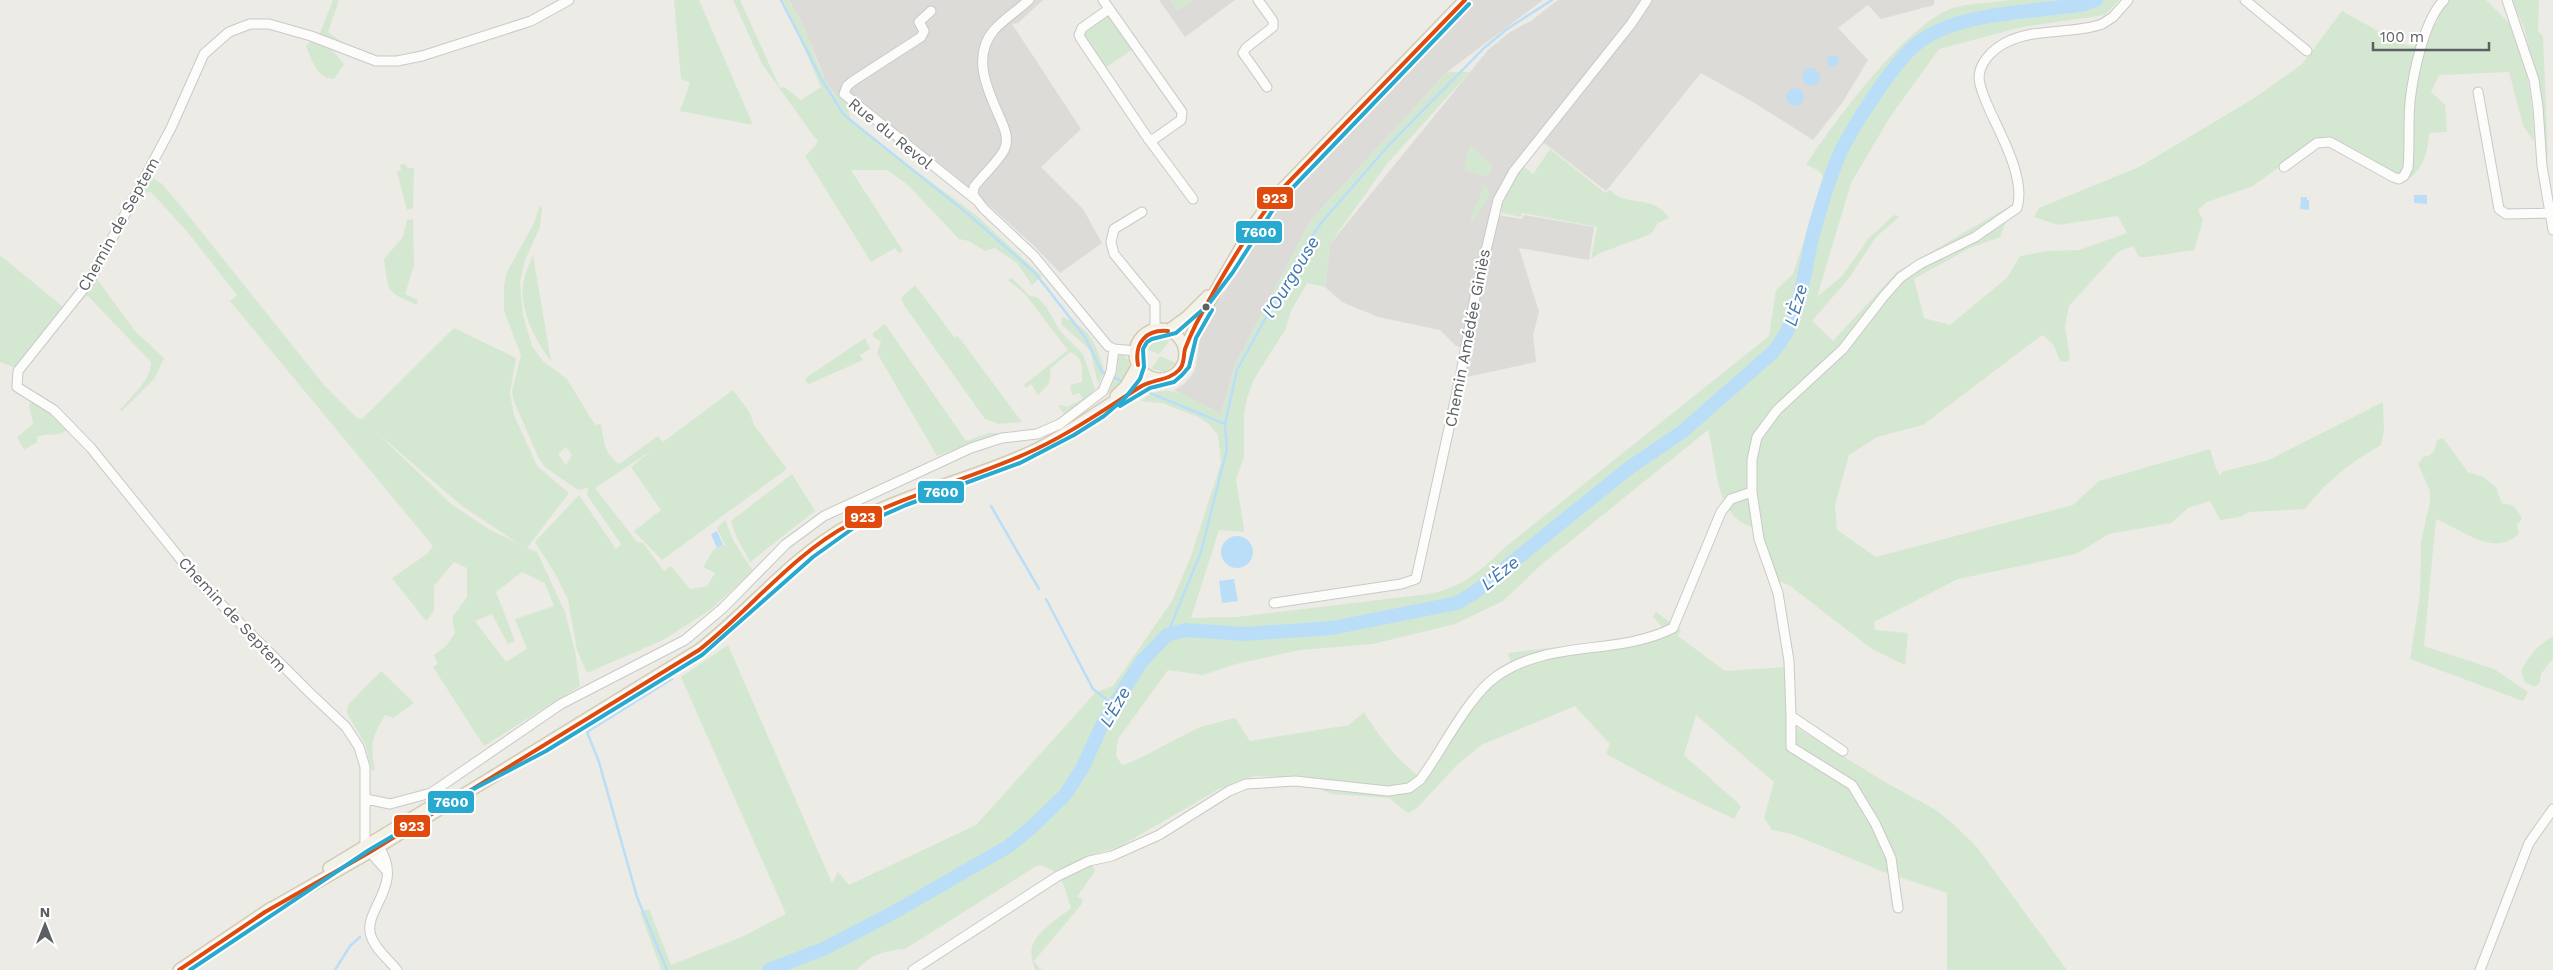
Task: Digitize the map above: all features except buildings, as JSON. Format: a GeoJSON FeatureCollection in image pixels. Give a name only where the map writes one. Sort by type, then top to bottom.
{"type":"FeatureCollection","features":[{"type":"Feature","properties":{"kind":"main road"},"geometry":{"type":"LineString","coordinates":[[1185,350],[1179,338],[1168,331],[1155,330],[1144,336],[1136,351],[1138,365],[1150,377],[1158,379],[1165,379],[1178,371],[1183,365],[1185,350],[1196,325],[1255,223],[1272,201],[1465,0]]}},
{"type":"Feature","properties":{"kind":"main road"},"geometry":{"type":"LineString","coordinates":[[1168,331],[1186,318],[1222,281]]}},
{"type":"Feature","properties":{"kind":"main road"},"geometry":{"type":"LineString","coordinates":[[1102,409],[1126,386],[1138,365]]}},
{"type":"Feature","properties":{"kind":"main road"},"geometry":{"type":"LineString","coordinates":[[178,970],[265,912],[700,650],[794,565],[844,528],[901,501],[1024,455],[1070,431],[1102,409],[1158,379]]}},
{"type":"Feature","properties":{"kind":"street","name":"Chemin de Septem"},"geometry":{"type":"LineString","coordinates":[[371,848],[364,829],[366,777],[362,754],[346,727],[199,582],[91,448],[54,410],[17,387],[16,376],[90,282],[171,128],[204,54],[229,32],[250,24],[269,24],[311,36],[376,61],[397,61],[422,56],[531,21],[569,0]]}},
{"type":"Feature","properties":{"kind":"street"},"geometry":{"type":"LineString","coordinates":[[1029,0],[995,29],[986,45],[983,66],[984,80],[1003,126],[1006,142],[1003,151],[974,187],[975,200],[1034,256],[1095,331],[1114,349],[1136,351]]}},
{"type":"Feature","properties":{"kind":"street"},"geometry":{"type":"LineString","coordinates":[[1103,0],[1182,112],[1181,120],[1154,138],[1148,138]]}},
{"type":"Feature","properties":{"kind":"street"},"geometry":{"type":"LineString","coordinates":[[1258,0],[1273,21],[1273,26],[1246,48],[1243,53],[1267,87]]}},
{"type":"Feature","properties":{"kind":"street","name":"Chemin Amédée Giniès"},"geometry":{"type":"LineString","coordinates":[[1274,603],[1401,584],[1416,579],[1460,378],[1474,297],[1498,200],[1514,171],[1625,31],[1647,0]]}},
{"type":"Feature","properties":{"kind":"street"},"geometry":{"type":"LineString","coordinates":[[1898,908],[1891,858],[1874,822],[1852,785],[1791,748],[1789,661],[1778,593],[1760,539],[1752,492],[1752,460],[1757,437],[1777,410],[1844,349],[1892,286],[1920,264],[1975,237],[2017,208],[2019,196],[2010,154],[1980,83],[1980,69],[1985,60],[2005,43],[2019,38],[2102,24],[2113,17],[2128,0]]}},
{"type":"Feature","properties":{"kind":"street"},"geometry":{"type":"LineString","coordinates":[[2245,0],[2307,51]]}},
{"type":"Feature","properties":{"kind":"street"},"geometry":{"type":"LineString","coordinates":[[2284,167],[2317,143],[2330,142],[2399,179],[2404,176],[2408,168],[2411,136],[2410,104],[2426,28],[2432,15],[2444,0]]}},
{"type":"Feature","properties":{"kind":"street"},"geometry":{"type":"LineString","coordinates":[[2507,0],[2534,80],[2542,166],[2553,230]]}},
{"type":"Feature","properties":{"kind":"street"},"geometry":{"type":"LineString","coordinates":[[1109,9],[1082,28],[1079,34],[1148,138],[1193,199]]}},
{"type":"Feature","properties":{"kind":"street","name":"Rue du Revol"},"geometry":{"type":"LineString","coordinates":[[932,11],[919,22],[924,30],[921,37],[847,86],[844,94],[846,98],[975,200]]}},
{"type":"Feature","properties":{"kind":"street"},"geometry":{"type":"LineString","coordinates":[[2478,92],[2499,209],[2506,214],[2550,214]]}},
{"type":"Feature","properties":{"kind":"street"},"geometry":{"type":"LineString","coordinates":[[1142,212],[1114,229],[1111,245],[1116,257],[1155,304],[1155,330]]}},
{"type":"Feature","properties":{"kind":"street"},"geometry":{"type":"LineString","coordinates":[[366,799],[390,804],[431,793],[561,704],[685,640],[723,608],[786,544],[824,516],[971,448],[998,439],[1037,434],[1051,430],[1084,408],[1103,391],[1110,377],[1114,349]]}},
{"type":"Feature","properties":{"kind":"street"},"geometry":{"type":"LineString","coordinates":[[913,970],[1058,876],[1089,861],[1112,856],[1159,834],[1229,791],[1246,784],[1295,781],[1388,791],[1409,788],[1420,780],[1470,706],[1497,676],[1540,656],[1643,641],[1673,628],[1721,512],[1731,499],[1752,492]]}},
{"type":"Feature","properties":{"kind":"street"},"geometry":{"type":"LineString","coordinates":[[1791,716],[1843,751]]}},
{"type":"Feature","properties":{"kind":"street"},"geometry":{"type":"LineString","coordinates":[[2480,970],[2522,859],[2534,836],[2553,809]]}},
{"type":"Feature","properties":{"kind":"street"},"geometry":{"type":"LineString","coordinates":[[371,848],[386,869],[386,888],[373,913],[370,933],[375,944],[397,970]]}},
{"type":"Feature","properties":{"kind":"shaded area"},"geometry":{"type":"Polygon","coordinates":[[[789,0],[1043,0],[1018,23],[1012,24],[1081,129],[1041,167],[1083,209],[1102,243],[1060,273],[1033,245],[972,190],[904,135],[838,97],[827,84],[803,25],[789,0]]]}},
{"type":"Feature","properties":{"kind":"shaded area"},"geometry":{"type":"Polygon","coordinates":[[[1159,0],[1235,0],[1185,37],[1159,0]]]}},
{"type":"Feature","properties":{"kind":"shaded area"},"geometry":{"type":"Polygon","coordinates":[[[1473,0],[1543,0],[1447,72],[1311,220],[1235,365],[1221,414],[1174,390],[1184,384],[1192,375],[1196,366],[1201,328],[1288,193],[1473,0]]]}},
{"type":"Feature","properties":{"kind":"shaded area"},"geometry":{"type":"Polygon","coordinates":[[[1558,0],[1934,0],[1934,5],[1881,19],[1868,5],[1838,28],[1868,60],[1842,103],[1813,140],[1753,102],[1701,73],[1606,191],[1535,136],[1503,180],[1495,197],[1491,214],[1522,219],[1524,215],[1594,227],[1589,260],[1519,248],[1539,312],[1533,335],[1536,362],[1462,378],[1467,349],[1456,346],[1440,330],[1378,317],[1342,302],[1325,287],[1330,244],[1488,50],[1510,32],[1531,21],[1558,0]]]}},
{"type":"Feature","properties":{"kind":"green space"},"geometry":{"type":"Polygon","coordinates":[[[333,0],[339,0],[328,32],[342,42],[341,45],[332,43],[331,49],[344,64],[334,79],[323,76],[319,72],[306,46],[320,33],[333,0]]]}},
{"type":"Feature","properties":{"kind":"green space"},"geometry":{"type":"Polygon","coordinates":[[[674,0],[699,0],[753,125],[680,111],[690,83],[681,79],[674,0]]]}},
{"type":"Feature","properties":{"kind":"green space"},"geometry":{"type":"Polygon","coordinates":[[[733,0],[740,0],[780,88],[784,87],[801,100],[821,87],[783,0],[789,0],[804,27],[825,79],[838,96],[847,103],[850,118],[893,154],[976,215],[1042,276],[1032,285],[1017,263],[995,248],[985,251],[969,241],[959,239],[908,185],[887,170],[851,170],[903,251],[899,253],[895,248],[871,262],[805,156],[818,140],[762,64],[733,0]]]}},
{"type":"Feature","properties":{"kind":"green space"},"geometry":{"type":"Polygon","coordinates":[[[1170,0],[1193,0],[1178,11],[1170,0]]]}},
{"type":"Feature","properties":{"kind":"green space"},"geometry":{"type":"Polygon","coordinates":[[[2010,0],[2119,0],[2105,15],[2022,27],[1939,49],[1890,117],[1851,183],[1817,297],[1842,276],[1869,238],[1894,215],[1899,217],[1876,237],[1849,278],[1812,321],[1833,341],[1897,272],[2013,204],[2000,237],[1970,248],[1914,279],[1924,318],[1950,325],[2007,278],[2020,256],[2048,251],[2079,250],[2127,233],[2118,216],[2058,225],[2034,217],[2039,208],[2139,167],[2256,97],[2302,64],[2342,11],[2400,43],[2413,47],[2438,21],[2442,0],[2486,0],[2509,23],[2525,63],[2533,113],[2534,142],[2523,125],[2509,72],[2439,75],[2431,92],[2445,105],[2447,132],[2429,133],[2427,149],[2419,169],[2414,175],[2400,183],[2336,142],[2310,144],[2253,186],[2207,202],[2198,210],[2203,220],[2194,250],[2147,257],[2139,257],[2133,246],[2118,252],[2069,306],[2065,326],[2070,358],[2068,362],[2060,361],[2053,344],[2042,335],[1923,425],[1877,437],[1849,455],[1835,505],[1837,530],[1876,557],[2073,505],[2099,481],[2210,449],[2217,471],[2221,476],[2221,472],[2269,460],[2383,402],[2384,430],[2381,445],[2359,458],[2340,473],[2305,509],[2249,512],[2240,517],[2220,520],[2210,501],[2188,508],[2171,523],[2109,534],[2076,554],[1958,579],[1874,622],[1875,630],[1908,633],[1905,665],[1872,649],[1790,586],[1778,580],[1761,529],[1745,524],[1734,516],[1726,504],[1720,490],[1708,430],[1542,564],[1503,601],[1455,624],[1373,644],[1300,650],[1236,664],[1203,675],[1168,670],[1118,739],[1116,756],[1122,765],[1134,761],[1200,727],[1235,718],[1250,741],[1349,725],[1364,712],[1390,749],[1424,780],[1474,706],[1498,681],[1513,671],[1508,653],[1653,635],[1664,629],[1653,617],[1656,612],[1681,630],[1678,636],[1725,671],[1786,667],[1794,726],[1885,782],[1936,810],[1952,823],[1976,846],[2067,970],[1947,970],[1947,893],[1881,871],[1792,834],[1772,830],[1764,818],[1774,782],[1696,715],[1684,755],[1741,806],[1734,819],[1667,787],[1606,754],[1610,744],[1575,706],[1481,745],[1458,764],[1417,808],[1408,813],[1389,798],[1331,794],[1293,777],[1255,776],[1219,789],[1119,847],[1088,856],[1095,871],[1077,897],[1083,899],[1081,905],[1034,961],[1039,968],[1044,970],[1035,970],[1031,953],[1034,941],[1048,926],[1071,908],[1064,886],[1058,875],[1046,867],[1038,865],[905,949],[879,954],[868,960],[857,970],[660,970],[640,912],[649,909],[671,965],[744,936],[786,914],[681,677],[728,645],[832,883],[838,872],[849,885],[976,825],[1096,692],[1113,686],[1172,601],[1191,556],[1221,463],[1218,435],[1210,425],[1198,417],[1162,403],[1141,401],[1152,394],[1172,391],[1191,398],[1221,414],[1235,365],[1311,220],[1447,72],[1470,72],[1386,165],[1330,244],[1325,287],[1307,283],[1291,311],[1285,330],[1254,379],[1244,413],[1244,457],[1236,479],[1244,529],[1243,532],[1219,530],[1191,618],[1237,617],[1428,594],[1451,588],[1479,571],[1504,548],[1769,336],[1776,290],[1793,274],[1823,184],[1821,173],[1806,165],[1818,147],[1872,76],[1914,33],[1935,17],[1953,8],[2010,0]]]}},
{"type":"Feature","properties":{"kind":"green space"},"geometry":{"type":"Polygon","coordinates":[[[2512,0],[2539,0],[2538,31],[2543,36],[2548,156],[2543,156],[2537,79],[2524,28],[2512,0]]]}},
{"type":"Feature","properties":{"kind":"green space"},"geometry":{"type":"Polygon","coordinates":[[[1106,17],[1112,18],[1133,49],[1105,68],[1085,38],[1085,33],[1106,17]]]}},
{"type":"Feature","properties":{"kind":"green space"},"geometry":{"type":"Polygon","coordinates":[[[1470,145],[1493,166],[1489,175],[1483,176],[1464,170],[1470,145]]]}},
{"type":"Feature","properties":{"kind":"green space"},"geometry":{"type":"Polygon","coordinates":[[[1550,149],[1605,193],[1610,190],[1624,198],[1655,206],[1662,210],[1669,218],[1658,223],[1651,234],[1600,253],[1591,259],[1597,227],[1522,213],[1521,217],[1502,213],[1502,202],[1522,165],[1533,174],[1550,149]]]}},
{"type":"Feature","properties":{"kind":"green space"},"geometry":{"type":"Polygon","coordinates":[[[405,164],[408,168],[414,168],[413,208],[407,210],[397,172],[401,170],[400,165],[405,164]]]}},
{"type":"Feature","properties":{"kind":"green space"},"geometry":{"type":"Polygon","coordinates":[[[150,176],[162,184],[180,205],[324,385],[356,417],[362,419],[454,328],[516,358],[510,393],[514,415],[537,466],[569,493],[527,548],[537,552],[565,612],[575,651],[580,686],[484,746],[433,667],[438,664],[434,655],[446,646],[455,633],[452,618],[467,597],[467,568],[454,562],[434,586],[434,611],[426,621],[392,578],[427,554],[433,546],[230,301],[237,295],[185,229],[151,192],[142,193],[138,198],[97,279],[135,331],[164,358],[155,378],[122,411],[120,410],[140,388],[148,375],[151,362],[88,296],[67,316],[150,176]],[[375,431],[451,504],[487,528],[519,544],[462,506],[375,431]],[[522,572],[496,592],[515,641],[508,644],[492,614],[475,621],[506,662],[527,649],[515,619],[554,606],[545,583],[522,572]]]}},
{"type":"Feature","properties":{"kind":"green space"},"geometry":{"type":"Polygon","coordinates":[[[1484,186],[1488,187],[1490,195],[1472,222],[1470,220],[1484,186]]]}},
{"type":"Feature","properties":{"kind":"green space"},"geometry":{"type":"Polygon","coordinates":[[[540,205],[542,208],[540,227],[525,260],[520,282],[523,315],[532,346],[543,361],[567,379],[595,425],[601,424],[606,447],[614,460],[619,464],[658,436],[663,442],[733,390],[750,413],[754,425],[787,469],[662,560],[634,531],[661,510],[631,467],[652,450],[595,488],[637,542],[643,543],[664,571],[671,566],[690,589],[707,586],[715,573],[703,567],[714,549],[725,545],[717,528],[725,520],[733,540],[753,571],[710,610],[663,640],[587,673],[577,650],[568,600],[556,575],[535,542],[579,495],[616,549],[621,544],[587,495],[588,488],[578,490],[545,467],[539,459],[513,399],[512,391],[521,355],[504,311],[504,285],[507,272],[534,223],[540,205]],[[566,447],[558,454],[566,465],[572,455],[566,447]]]}},
{"type":"Feature","properties":{"kind":"green space"},"geometry":{"type":"Polygon","coordinates":[[[413,219],[414,265],[405,294],[418,300],[417,305],[399,297],[390,290],[384,259],[403,237],[407,220],[413,219]]]}},
{"type":"Feature","properties":{"kind":"green space"},"geometry":{"type":"Polygon","coordinates":[[[0,255],[63,307],[16,368],[0,362],[0,255]]]}},
{"type":"Feature","properties":{"kind":"green space"},"geometry":{"type":"Polygon","coordinates":[[[533,255],[551,361],[530,326],[524,305],[524,281],[533,255]]]}},
{"type":"Feature","properties":{"kind":"green space"},"geometry":{"type":"Polygon","coordinates":[[[1012,278],[1030,296],[1037,297],[1047,308],[1060,331],[1083,354],[1095,389],[1086,400],[1064,414],[1058,406],[1067,407],[1082,399],[1080,393],[1072,395],[1070,385],[1082,382],[1080,361],[1070,352],[1050,369],[1048,384],[1038,395],[1031,384],[1026,388],[1024,385],[1068,350],[1025,294],[1008,280],[1012,278]]]}},
{"type":"Feature","properties":{"kind":"green space"},"geometry":{"type":"Polygon","coordinates":[[[915,285],[955,338],[958,336],[1022,422],[999,424],[985,419],[904,305],[901,298],[915,285]]]}},
{"type":"Feature","properties":{"kind":"green space"},"geometry":{"type":"Polygon","coordinates":[[[1062,317],[1080,326],[1095,345],[1105,372],[1098,384],[1090,350],[1061,324],[1062,317]]]}},
{"type":"Feature","properties":{"kind":"green space"},"geometry":{"type":"Polygon","coordinates":[[[885,324],[966,441],[989,433],[1008,433],[986,438],[937,456],[877,353],[881,341],[873,337],[873,333],[885,324]]]}},
{"type":"Feature","properties":{"kind":"green space"},"geometry":{"type":"Polygon","coordinates":[[[865,338],[870,349],[860,355],[863,360],[809,384],[805,381],[807,377],[865,338]]]}},
{"type":"Feature","properties":{"kind":"green space"},"geometry":{"type":"Polygon","coordinates":[[[1154,338],[1170,340],[1159,354],[1144,348],[1154,338]]]}},
{"type":"Feature","properties":{"kind":"green space"},"geometry":{"type":"Polygon","coordinates":[[[1124,355],[1129,361],[1129,373],[1108,395],[1117,373],[1118,356],[1124,355]]]}},
{"type":"Feature","properties":{"kind":"green space"},"geometry":{"type":"Polygon","coordinates":[[[1160,356],[1176,363],[1165,372],[1151,369],[1160,356]]]}},
{"type":"Feature","properties":{"kind":"green space"},"geometry":{"type":"Polygon","coordinates":[[[34,400],[69,429],[59,434],[37,437],[37,442],[24,450],[17,437],[33,424],[29,404],[34,400]]]}},
{"type":"Feature","properties":{"kind":"green space"},"geometry":{"type":"Polygon","coordinates":[[[2443,438],[2468,472],[2483,477],[2496,487],[2502,504],[2512,505],[2522,518],[2517,525],[2519,534],[2509,541],[2499,543],[2488,543],[2478,540],[2436,519],[2424,646],[2494,669],[2528,692],[2523,701],[2410,659],[2420,595],[2421,542],[2430,502],[2430,491],[2418,464],[2423,457],[2433,452],[2437,440],[2443,438]]]}},
{"type":"Feature","properties":{"kind":"green space"},"geometry":{"type":"Polygon","coordinates":[[[792,474],[815,511],[750,562],[737,538],[731,521],[792,474]]]}},
{"type":"Feature","properties":{"kind":"green space"},"geometry":{"type":"Polygon","coordinates":[[[2553,637],[2553,658],[2541,674],[2540,683],[2534,687],[2525,682],[2521,671],[2534,651],[2553,637]]]}},
{"type":"Feature","properties":{"kind":"green space"},"geometry":{"type":"Polygon","coordinates":[[[381,671],[414,703],[393,718],[385,715],[373,741],[372,753],[375,770],[372,771],[365,744],[347,713],[348,705],[381,671]]]}},
{"type":"Feature","properties":{"kind":"water"},"geometry":{"type":"Polygon","coordinates":[[[1835,55],[1838,56],[1838,66],[1831,67],[1828,66],[1827,59],[1828,56],[1835,55]]]}},
{"type":"Feature","properties":{"kind":"water"},"geometry":{"type":"Polygon","coordinates":[[[1811,68],[1817,71],[1820,77],[1817,83],[1811,86],[1805,83],[1802,77],[1805,71],[1811,68]]]}},
{"type":"Feature","properties":{"kind":"water"},"geometry":{"type":"Polygon","coordinates":[[[1795,88],[1801,91],[1804,97],[1801,103],[1795,106],[1789,103],[1786,97],[1789,91],[1795,88]]]}},
{"type":"Feature","properties":{"kind":"water"},"geometry":{"type":"Polygon","coordinates":[[[2414,195],[2427,195],[2427,204],[2414,203],[2414,195]]]}},
{"type":"Feature","properties":{"kind":"water"},"geometry":{"type":"Polygon","coordinates":[[[2301,197],[2307,197],[2307,200],[2309,200],[2309,210],[2300,209],[2301,197]]]}},
{"type":"Feature","properties":{"kind":"water"},"geometry":{"type":"Polygon","coordinates":[[[717,531],[723,545],[717,548],[711,534],[717,531]]]}},
{"type":"Feature","properties":{"kind":"water"},"geometry":{"type":"Polygon","coordinates":[[[1237,536],[1248,541],[1253,552],[1248,563],[1237,568],[1226,563],[1221,552],[1226,541],[1237,536]]]}},
{"type":"Feature","properties":{"kind":"water"},"geometry":{"type":"Polygon","coordinates":[[[1234,579],[1238,601],[1222,603],[1219,581],[1234,579]]]}},
{"type":"Feature","properties":{"kind":"waterway"},"geometry":{"type":"LineString","coordinates":[[781,0],[822,80],[844,115],[968,214],[1035,273],[1085,337],[1102,372],[1124,382]]}},
{"type":"Feature","properties":{"kind":"waterway","name":"l'Ourgouse"},"geometry":{"type":"LineString","coordinates":[[1167,635],[1201,552],[1227,449],[1225,424],[1237,370],[1304,248],[1321,223],[1389,145],[1484,48],[1507,29],[1552,0]]}},
{"type":"Feature","properties":{"kind":"waterway","name":"L'Èze"},"geometry":{"type":"LineString","coordinates":[[769,970],[823,949],[891,914],[1009,846],[1033,826],[1065,795],[1083,767],[1101,727],[1126,686],[1142,661],[1167,635],[1185,630],[1244,634],[1332,628],[1457,603],[1474,593],[1629,468],[1682,432],[1772,353],[1782,340],[1795,312],[1813,234],[1829,181],[1841,151],[1872,99],[1891,72],[1912,48],[1923,39],[1940,30],[1973,19],[2085,4],[2096,0]]}},
{"type":"Feature","properties":{"kind":"waterway"},"geometry":{"type":"LineString","coordinates":[[1143,390],[1225,424]]}},
{"type":"Feature","properties":{"kind":"waterway"},"geometry":{"type":"LineString","coordinates":[[991,506],[1039,589]]}},
{"type":"Feature","properties":{"kind":"waterway"},"geometry":{"type":"LineString","coordinates":[[1046,599],[1093,689],[1114,705]]}},
{"type":"Feature","properties":{"kind":"waterway"},"geometry":{"type":"LineString","coordinates":[[667,970],[637,897],[599,762],[587,732],[672,679]]}},
{"type":"Feature","properties":{"kind":"waterway"},"geometry":{"type":"LineString","coordinates":[[335,970],[350,946],[360,937]]}},
{"type":"Feature","properties":{"kind":"transit line","name":"923"},"geometry":{"type":"LineString","coordinates":[[179,970],[265,912],[370,852],[699,650],[791,567],[829,536],[893,504],[1039,448],[1145,384],[1175,374],[1182,365],[1185,349],[1215,289],[1246,238],[1281,190],[1465,0]]}},
{"type":"Feature","properties":{"kind":"transit line","name":"7600"},"geometry":{"type":"LineString","coordinates":[[190,970],[369,850],[466,793],[546,751],[702,655],[813,557],[852,529],[906,505],[1020,463],[1074,435],[1104,416],[1125,398],[1140,379],[1144,367],[1143,349],[1147,342],[1176,333],[1208,305],[1233,272],[1276,205],[1469,4]]}},
{"type":"Feature","properties":{"kind":"transit line","name":"7600"},"geometry":{"type":"LineString","coordinates":[[1120,406],[1150,388],[1174,382],[1182,375],[1189,367],[1196,338],[1212,310]]}},
{"type":"Feature","properties":{"kind":"transit line","name":"923"},"geometry":{"type":"LineString","coordinates":[[1138,365],[1138,350],[1143,339],[1153,332],[1168,331]]}}]}
